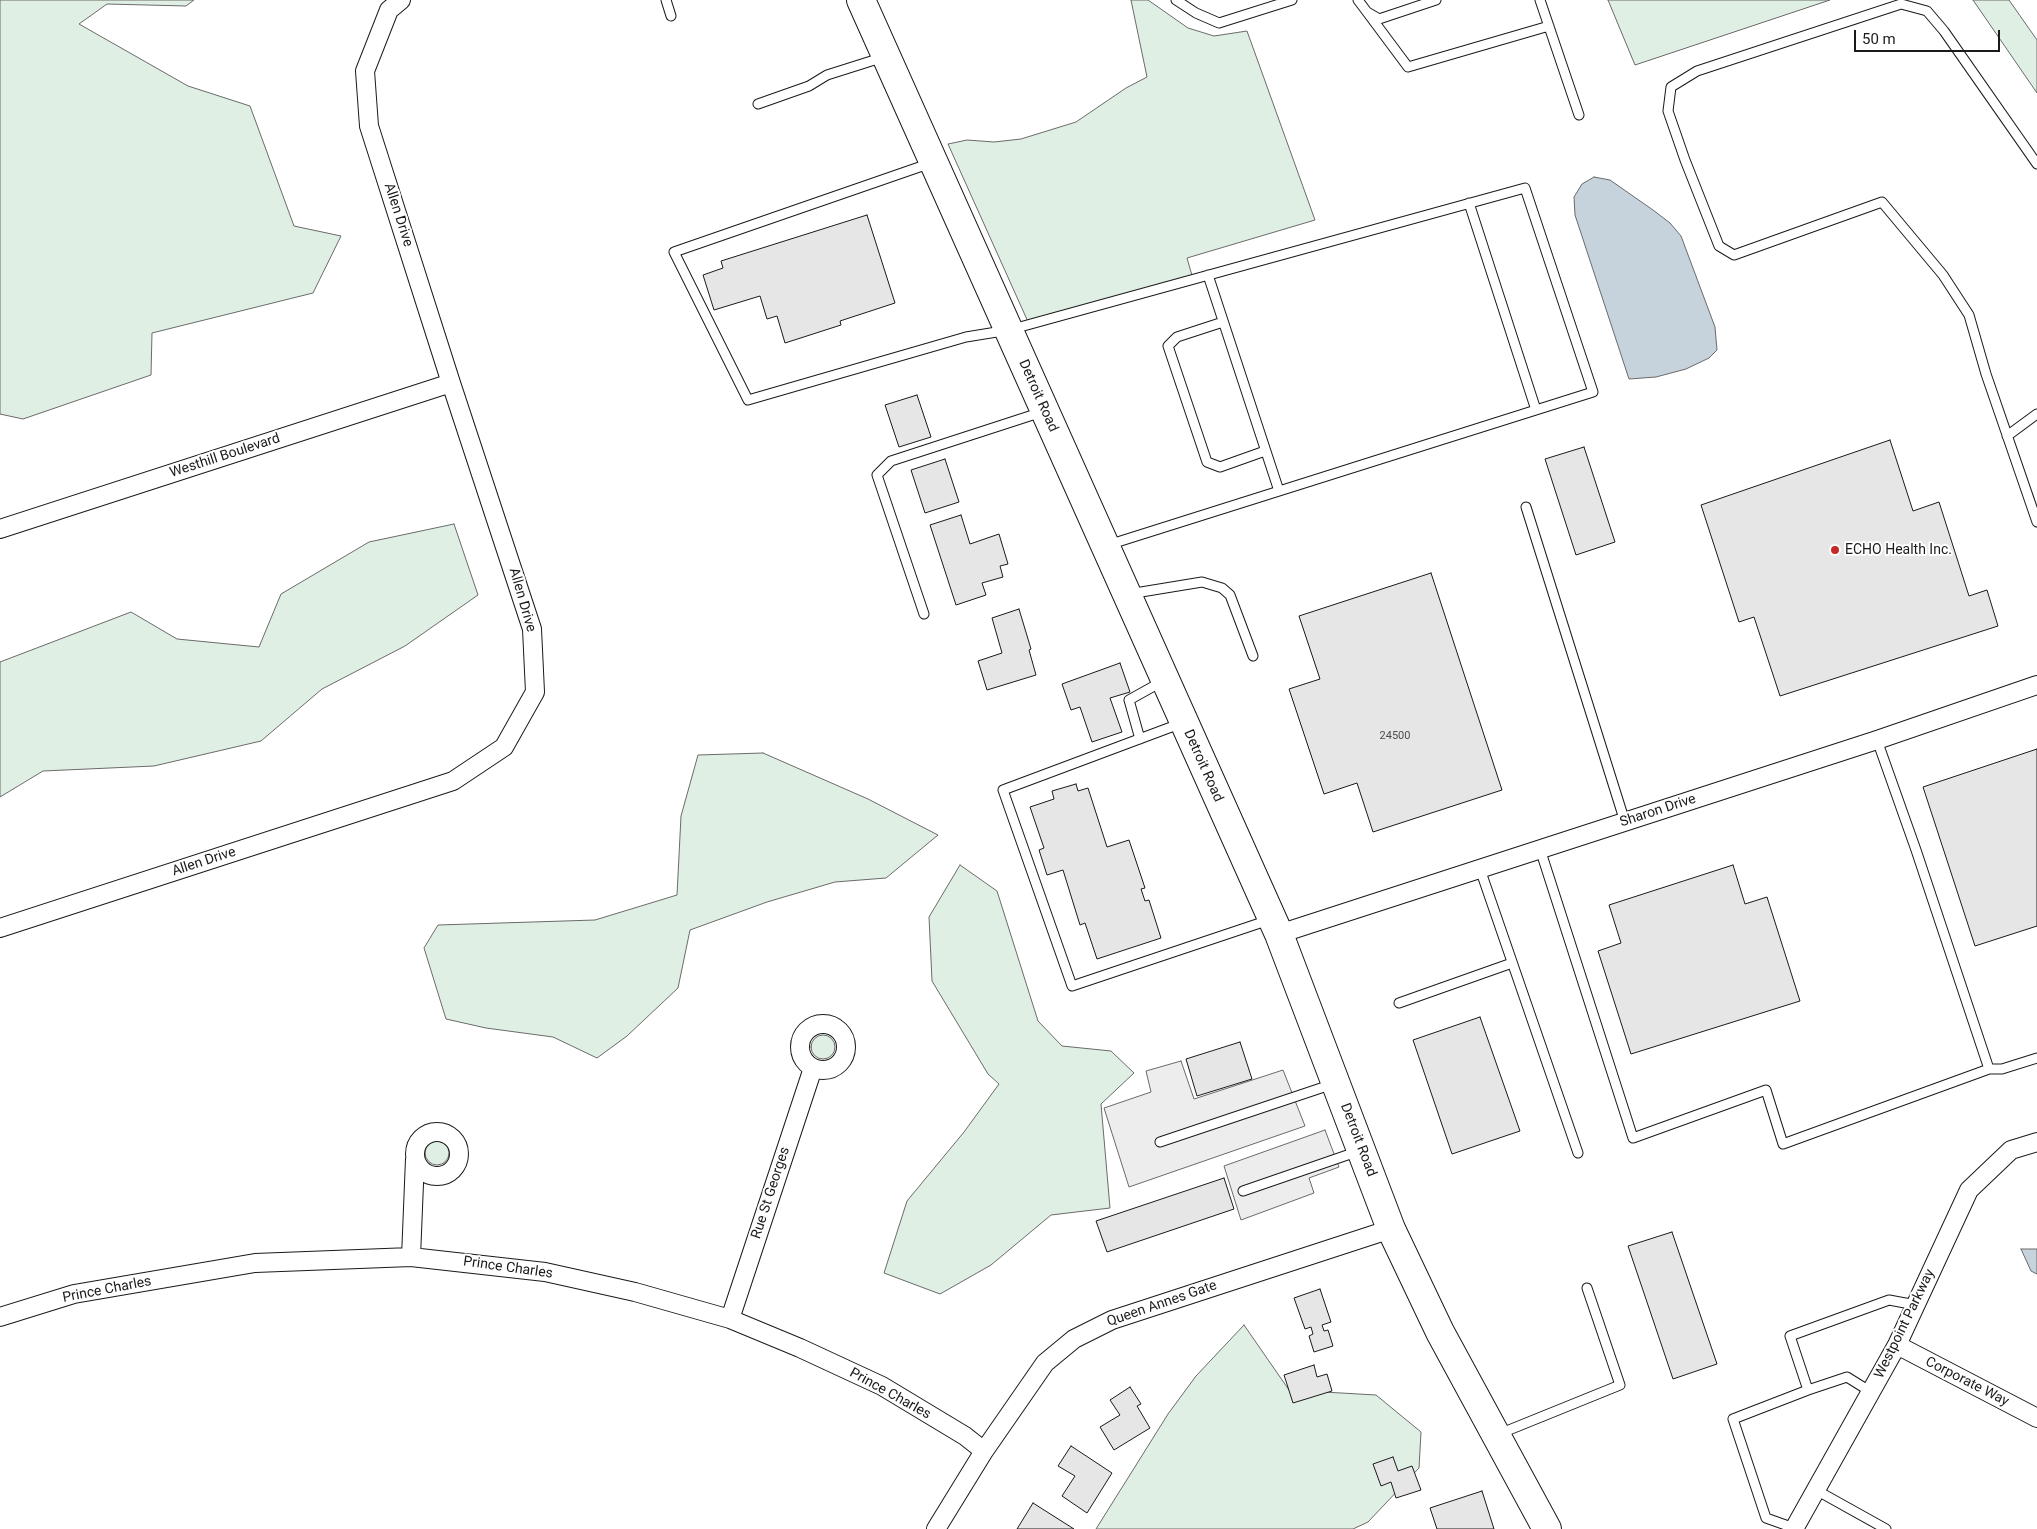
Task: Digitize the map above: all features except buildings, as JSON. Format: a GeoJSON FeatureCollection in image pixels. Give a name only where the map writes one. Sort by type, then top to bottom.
{"type":"FeatureCollection","features":[{"type":"Feature","properties":{"kind":"main road","name":"Detroit Road"},"geometry":{"type":"LineString","coordinates":[[865,3],[886,56],[1275,927],[1392,1229],[1440,1332],[1547,1529]]}},
{"type":"Feature","properties":{"kind":"street","name":"Allen Drive"},"geometry":{"type":"LineString","coordinates":[[0,928],[453,781],[504,747],[535,692],[532,629],[451,383],[370,126],[365,71],[389,10],[401,0]]}},
{"type":"Feature","properties":{"kind":"street","name":"Westhill Boulevard"},"geometry":{"type":"LineString","coordinates":[[0,529],[451,383]]}},
{"type":"Feature","properties":{"kind":"street","name":"Sharon Drive"},"geometry":{"type":"LineString","coordinates":[[1275,927],[1480,869],[1877,740],[2037,685]]}},
{"type":"Feature","properties":{"kind":"street","name":"Rue St Georges"},"geometry":{"type":"LineString","coordinates":[[730,1319],[813,1068]]}},
{"type":"Feature","properties":{"kind":"street","name":"Westpoint Parkway"},"geometry":{"type":"LineString","coordinates":[[1794,1529],[1897,1345],[1969,1190],[2011,1150],[2037,1142]]}},
{"type":"Feature","properties":{"kind":"street"},"geometry":{"type":"LineString","coordinates":[[411,1257],[416,1159]]}},
{"type":"Feature","properties":{"kind":"street","name":"Queen Annes Gate"},"geometry":{"type":"LineString","coordinates":[[936,1529],[984,1451],[1045,1363],[1074,1339],[1112,1320],[1392,1229]]}},
{"type":"Feature","properties":{"kind":"street","name":"Prince Charles"},"geometry":{"type":"LineString","coordinates":[[0,1317],[74,1294],[255,1263],[411,1257],[545,1272],[635,1292],[730,1319],[800,1348],[882,1386],[965,1436],[984,1451]]}},
{"type":"Feature","properties":{"kind":"street","name":"Corporate Way"},"geometry":{"type":"LineString","coordinates":[[1897,1345],[2037,1418]]}},
{"type":"Feature","properties":{"kind":"lane"},"geometry":{"type":"LineString","coordinates":[[666,0],[671,16]]}},
{"type":"Feature","properties":{"kind":"lane"},"geometry":{"type":"LineString","coordinates":[[1176,0],[1196,13],[1219,23],[1292,0]]}},
{"type":"Feature","properties":{"kind":"lane"},"geometry":{"type":"LineString","coordinates":[[1358,0],[1408,67],[1549,26]]}},
{"type":"Feature","properties":{"kind":"lane"},"geometry":{"type":"LineString","coordinates":[[1367,12],[1379,19],[1436,0]]}},
{"type":"Feature","properties":{"kind":"lane"},"geometry":{"type":"LineString","coordinates":[[1540,0],[1580,115]]}},
{"type":"Feature","properties":{"kind":"lane"},"geometry":{"type":"LineString","coordinates":[[2037,164],[1944,30],[1927,11],[1901,4],[1697,71],[1671,87],[1668,111],[1719,246],[1734,255],[1882,202],[1943,275],[1969,315],[2007,436],[2037,522]]}},
{"type":"Feature","properties":{"kind":"lane"},"geometry":{"type":"LineString","coordinates":[[758,104],[809,86],[827,75],[886,56]]}},
{"type":"Feature","properties":{"kind":"lane"},"geometry":{"type":"LineString","coordinates":[[934,162],[674,252],[748,400],[966,337],[1009,330],[1525,188],[1593,392],[1105,546]]}},
{"type":"Feature","properties":{"kind":"lane"},"geometry":{"type":"LineString","coordinates":[[1469,203],[1536,410]]}},
{"type":"Feature","properties":{"kind":"lane"},"geometry":{"type":"LineString","coordinates":[[1208,275],[1279,492]]}},
{"type":"Feature","properties":{"kind":"lane"},"geometry":{"type":"LineString","coordinates":[[1224,322],[1177,337],[1168,346],[1208,462],[1220,467],[1265,452]]}},
{"type":"Feature","properties":{"kind":"lane"},"geometry":{"type":"LineString","coordinates":[[924,614],[877,475],[891,461],[1045,411]]}},
{"type":"Feature","properties":{"kind":"lane"},"geometry":{"type":"LineString","coordinates":[[2007,436],[2037,414]]}},
{"type":"Feature","properties":{"kind":"lane"},"geometry":{"type":"LineString","coordinates":[[1526,507],[1625,822]]}},
{"type":"Feature","properties":{"kind":"lane"},"geometry":{"type":"LineString","coordinates":[[1127,594],[1202,582],[1222,588],[1230,595],[1253,656]]}},
{"type":"Feature","properties":{"kind":"lane"},"geometry":{"type":"LineString","coordinates":[[1140,739],[1129,700],[1165,679]]}},
{"type":"Feature","properties":{"kind":"lane"},"geometry":{"type":"LineString","coordinates":[[1184,722],[1003,790],[1072,986],[1275,927]]}},
{"type":"Feature","properties":{"kind":"lane"},"geometry":{"type":"LineString","coordinates":[[1877,740],[1989,1069]]}},
{"type":"Feature","properties":{"kind":"lane"},"geometry":{"type":"LineString","coordinates":[[1540,849],[1633,1138],[1766,1090],[1783,1144],[1989,1069],[2002,1069],[2037,1058]]}},
{"type":"Feature","properties":{"kind":"lane"},"geometry":{"type":"LineString","coordinates":[[1480,869],[1578,1153]]}},
{"type":"Feature","properties":{"kind":"lane"},"geometry":{"type":"LineString","coordinates":[[1399,1003],[1512,963]]}},
{"type":"Feature","properties":{"kind":"lane"},"geometry":{"type":"LineString","coordinates":[[1160,1142],[1336,1083]]}},
{"type":"Feature","properties":{"kind":"lane"},"geometry":{"type":"LineString","coordinates":[[1243,1191],[1362,1150]]}},
{"type":"Feature","properties":{"kind":"lane"},"geometry":{"type":"LineString","coordinates":[[1496,1435],[1620,1385],[1587,1288]]}},
{"type":"Feature","properties":{"kind":"lane"},"geometry":{"type":"LineString","coordinates":[[1808,1390],[1790,1336],[1888,1300],[1916,1305]]}},
{"type":"Feature","properties":{"kind":"lane"},"geometry":{"type":"LineString","coordinates":[[1794,1529],[1766,1518],[1733,1419],[1847,1377],[1871,1392]]}},
{"type":"Feature","properties":{"kind":"lane"},"geometry":{"type":"LineString","coordinates":[[1816,1490],[1886,1529]]}},
{"type":"Feature","properties":{"kind":"green space"},"geometry":{"type":"Polygon","coordinates":[[[0,0],[194,0],[186,6],[107,4],[79,24],[188,86],[250,106],[294,226],[341,236],[313,293],[152,333],[151,375],[23,419],[0,414],[0,0]]]}},
{"type":"Feature","properties":{"kind":"green space"},"geometry":{"type":"Polygon","coordinates":[[[1131,0],[1148,0],[1188,28],[1214,36],[1247,31],[1315,220],[1187,258],[1193,279],[1029,324],[948,144],[967,140],[994,142],[1021,139],[1076,122],[1126,88],[1147,77],[1131,0]]]}},
{"type":"Feature","properties":{"kind":"green space"},"geometry":{"type":"Polygon","coordinates":[[[1608,0],[1830,0],[1635,65],[1608,0]]]}},
{"type":"Feature","properties":{"kind":"green space"},"geometry":{"type":"Polygon","coordinates":[[[1973,0],[2009,0],[2037,40],[2037,93],[1973,0]]]}},
{"type":"Feature","properties":{"kind":"green space"},"geometry":{"type":"Polygon","coordinates":[[[454,524],[478,595],[405,646],[322,689],[261,741],[154,766],[43,771],[0,797],[0,662],[131,612],[177,639],[259,647],[281,594],[369,542],[454,524]]]}},
{"type":"Feature","properties":{"kind":"green space"},"geometry":{"type":"Polygon","coordinates":[[[763,753],[868,799],[938,835],[886,878],[835,882],[767,902],[690,930],[678,988],[627,1036],[597,1058],[553,1037],[486,1028],[446,1019],[424,948],[438,925],[595,920],[677,895],[681,816],[698,755],[763,753]]]}},
{"type":"Feature","properties":{"kind":"green space"},"geometry":{"type":"Polygon","coordinates":[[[960,865],[997,891],[1038,1021],[1062,1046],[1111,1051],[1134,1073],[1101,1104],[1110,1208],[1051,1215],[991,1265],[940,1294],[884,1273],[907,1201],[964,1132],[999,1084],[988,1074],[932,981],[929,917],[960,865]]]}},
{"type":"Feature","properties":{"kind":"green space"},"geometry":{"type":"Polygon","coordinates":[[[823,1035],[832,1038],[835,1047],[832,1056],[823,1059],[814,1056],[811,1047],[814,1038],[823,1035]]]}},
{"type":"Feature","properties":{"kind":"green space"},"geometry":{"type":"Polygon","coordinates":[[[437,1141],[446,1144],[449,1153],[446,1162],[437,1165],[428,1162],[425,1153],[428,1144],[437,1141]]]}},
{"type":"Feature","properties":{"kind":"green space"},"geometry":{"type":"Polygon","coordinates":[[[1244,1325],[1289,1390],[1376,1395],[1421,1432],[1419,1468],[1368,1522],[1353,1529],[1096,1529],[1168,1414],[1196,1376],[1244,1325]]]}},
{"type":"Feature","properties":{"kind":"shaded area"},"geometry":{"type":"Polygon","coordinates":[[[1594,177],[1610,180],[1670,223],[1681,236],[1715,327],[1717,350],[1709,358],[1686,369],[1656,377],[1629,379],[1575,215],[1574,197],[1582,184],[1594,177]]]}},
{"type":"Feature","properties":{"kind":"shaded area"},"geometry":{"type":"Polygon","coordinates":[[[1181,1061],[1194,1099],[1283,1070],[1305,1126],[1129,1187],[1104,1108],[1151,1092],[1146,1071],[1181,1061]]]}},
{"type":"Feature","properties":{"kind":"shaded area"},"geometry":{"type":"Polygon","coordinates":[[[1325,1130],[1339,1167],[1309,1178],[1314,1193],[1241,1220],[1224,1166],[1325,1130]]]}},
{"type":"Feature","properties":{"kind":"shaded area"},"geometry":{"type":"Polygon","coordinates":[[[2021,1249],[2037,1249],[2037,1274],[2031,1271],[2021,1249]]]}},
{"type":"Feature","properties":{"kind":"place","name":"ECHO Health Inc."},"geometry":{"type":"Point","coordinates":[1835,550]}}]}
